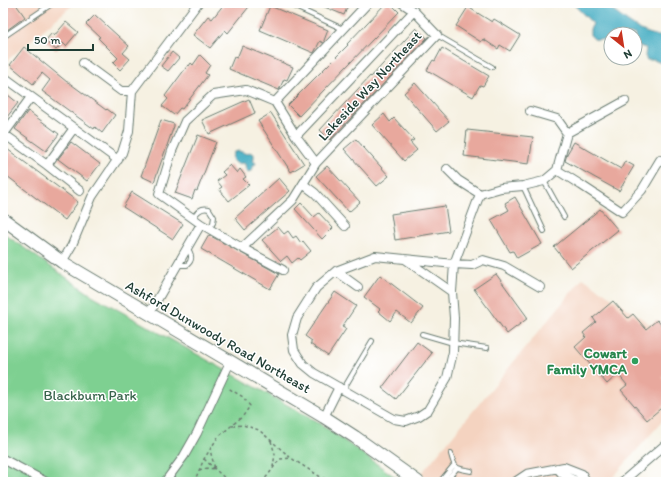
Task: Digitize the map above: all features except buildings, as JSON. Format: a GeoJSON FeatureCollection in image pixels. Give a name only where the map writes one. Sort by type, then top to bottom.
{"type":"FeatureCollection","features":[{"type":"Feature","properties":{"kind":"main road","name":"Ashford Dunwoody Road Northeast"},"geometry":{"type":"LineString","coordinates":[[3,219],[62,262],[324,417],[362,442],[412,480]]}},
{"type":"Feature","properties":{"kind":"street"},"geometry":{"type":"LineString","coordinates":[[62,262],[72,245],[92,197],[122,154],[128,131],[132,91],[198,3]]}},
{"type":"Feature","properties":{"kind":"street"},"geometry":{"type":"LineString","coordinates":[[283,270],[208,229],[159,194],[172,151],[185,121],[213,95],[246,90],[275,102],[368,3]]}},
{"type":"Feature","properties":{"kind":"street","name":"Lakeside Way Northeast"},"geometry":{"type":"LineString","coordinates":[[242,248],[293,200],[316,163],[437,35],[414,11],[402,3]]}},
{"type":"Feature","properties":{"kind":"street","name":"Lakeside Way Northeast"},"geometry":{"type":"LineString","coordinates":[[296,136],[414,11]]}},
{"type":"Feature","properties":{"kind":"street"},"geometry":{"type":"LineString","coordinates":[[82,63],[121,91],[132,91]]}},
{"type":"Feature","properties":{"kind":"street"},"geometry":{"type":"LineString","coordinates":[[4,76],[118,160]]}},
{"type":"Feature","properties":{"kind":"street"},"geometry":{"type":"LineString","coordinates":[[31,97],[4,133],[80,191]]}},
{"type":"Feature","properties":{"kind":"street"},"geometry":{"type":"LineString","coordinates":[[447,168],[458,180],[480,194],[501,188],[523,186],[544,181],[557,170],[567,133],[625,101]]}},
{"type":"Feature","properties":{"kind":"street","name":"Lakeside Way Northeast"},"geometry":{"type":"LineString","coordinates":[[275,102],[296,136],[316,163]]}},
{"type":"Feature","properties":{"kind":"street"},"geometry":{"type":"LineString","coordinates":[[530,110],[557,119],[567,133]]}},
{"type":"Feature","properties":{"kind":"street"},"geometry":{"type":"LineString","coordinates":[[47,165],[74,128]]}},
{"type":"Feature","properties":{"kind":"street"},"geometry":{"type":"LineString","coordinates":[[557,170],[622,212],[642,190],[660,160]]}},
{"type":"Feature","properties":{"kind":"street"},"geometry":{"type":"LineString","coordinates":[[303,184],[315,193],[345,226]]}},
{"type":"Feature","properties":{"kind":"street"},"geometry":{"type":"LineString","coordinates":[[480,194],[454,264],[452,292],[454,318],[453,352],[447,378],[428,410],[419,416],[406,421],[394,419],[314,373],[303,364],[294,350],[292,335],[297,318],[316,288],[336,271],[375,256],[454,264],[472,265],[483,260],[504,266],[540,287]]}},
{"type":"Feature","properties":{"kind":"street"},"geometry":{"type":"LineString","coordinates":[[149,314],[200,224]]}},
{"type":"Feature","properties":{"kind":"street"},"geometry":{"type":"LineString","coordinates":[[405,259],[452,292]]}},
{"type":"Feature","properties":{"kind":"street"},"geometry":{"type":"LineString","coordinates":[[336,271],[358,287]]}},
{"type":"Feature","properties":{"kind":"street"},"geometry":{"type":"LineString","coordinates":[[165,482],[192,444],[230,362]]}},
{"type":"Feature","properties":{"kind":"street"},"geometry":{"type":"LineString","coordinates":[[324,417],[341,388]]}},
{"type":"Feature","properties":{"kind":"street"},"geometry":{"type":"LineString","coordinates":[[622,482],[666,444]]}},
{"type":"Feature","properties":{"kind":"street"},"geometry":{"type":"LineString","coordinates":[[3,459],[46,482]]}},
{"type":"Feature","properties":{"kind":"street"},"geometry":{"type":"LineString","coordinates":[[515,482],[527,474],[564,467],[582,474],[587,481]]}},
{"type":"Feature","properties":{"kind":"lane"},"geometry":{"type":"LineString","coordinates":[[3,37],[53,3]]}},
{"type":"Feature","properties":{"kind":"lane"},"geometry":{"type":"LineString","coordinates":[[291,5],[343,29]]}},
{"type":"Feature","properties":{"kind":"lane"},"geometry":{"type":"LineString","coordinates":[[437,35],[492,67]]}},
{"type":"Feature","properties":{"kind":"lane"},"geometry":{"type":"LineString","coordinates":[[544,181],[564,216]]}},
{"type":"Feature","properties":{"kind":"lane"},"geometry":{"type":"LineString","coordinates":[[523,186],[544,231]]}},
{"type":"Feature","properties":{"kind":"lane"},"geometry":{"type":"LineString","coordinates":[[193,218],[201,209],[209,209],[214,217],[213,223],[208,229]]}},
{"type":"Feature","properties":{"kind":"lane"},"geometry":{"type":"LineString","coordinates":[[422,334],[453,343],[487,348]]}},
{"type":"Feature","properties":{"kind":"lane"},"geometry":{"type":"LineString","coordinates":[[341,388],[372,341]]}},
{"type":"Feature","properties":{"kind":"lane"},"geometry":{"type":"LineString","coordinates":[[451,454],[456,466],[471,471]]}},
{"type":"Feature","properties":{"kind":"lane"},"geometry":{"type":"LineString","coordinates":[[440,482],[456,466]]}},
{"type":"Feature","properties":{"kind":"lane"},"geometry":{"type":"LineString","coordinates":[[445,482],[456,466]]}},
{"type":"Feature","properties":{"kind":"path"},"geometry":{"type":"LineString","coordinates":[[194,482],[204,459],[218,437],[232,426],[250,406],[243,397],[220,383]]}},
{"type":"Feature","properties":{"kind":"path"},"geometry":{"type":"LineString","coordinates":[[232,426],[243,425],[259,430],[291,458],[319,476],[332,482]]}},
{"type":"Feature","properties":{"kind":"path"},"geometry":{"type":"LineString","coordinates":[[270,440],[275,454],[273,467]]}},
{"type":"Feature","properties":{"kind":"path"},"geometry":{"type":"LineString","coordinates":[[210,450],[215,469]]}},
{"type":"Feature","properties":{"kind":"path"},"geometry":{"type":"LineString","coordinates":[[261,482],[267,477],[280,459],[291,458]]}},
{"type":"Feature","properties":{"kind":"path"},"geometry":{"type":"LineString","coordinates":[[204,459],[229,482]]}},
{"type":"Feature","properties":{"kind":"path"},"geometry":{"type":"LineString","coordinates":[[199,470],[208,468],[215,469]]}},
{"type":"Feature","properties":{"kind":"shaded area"},"geometry":{"type":"Polygon","coordinates":[[[3,3],[75,3],[3,64],[3,3]]]}},
{"type":"Feature","properties":{"kind":"shaded area"},"geometry":{"type":"Polygon","coordinates":[[[583,278],[666,335],[666,417],[609,482],[432,482],[421,474],[583,278]]]}},
{"type":"Feature","properties":{"kind":"green space","name":"Blackburn Park"},"geometry":{"type":"Polygon","coordinates":[[[3,233],[90,294],[321,424],[402,482],[3,482],[3,233]]]}},
{"type":"Feature","properties":{"kind":"water"},"geometry":{"type":"Polygon","coordinates":[[[574,3],[605,3],[608,7],[635,26],[603,26],[603,40],[594,39],[590,35],[590,29],[593,24],[575,6],[574,3]]]}},
{"type":"Feature","properties":{"kind":"water"},"geometry":{"type":"Polygon","coordinates":[[[643,30],[657,36],[666,37],[666,65],[654,60],[647,60],[645,56],[646,48],[643,47],[643,30]]]}},
{"type":"Feature","properties":{"kind":"water"},"geometry":{"type":"Polygon","coordinates":[[[239,151],[247,154],[249,152],[254,154],[253,161],[256,163],[254,166],[252,165],[253,168],[251,171],[248,172],[246,170],[245,164],[238,164],[233,161],[232,157],[234,152],[239,151]]]}},
{"type":"Feature","properties":{"kind":"place","name":"Cowart Family YMCA"},"geometry":{"type":"Point","coordinates":[635,361]}}]}
